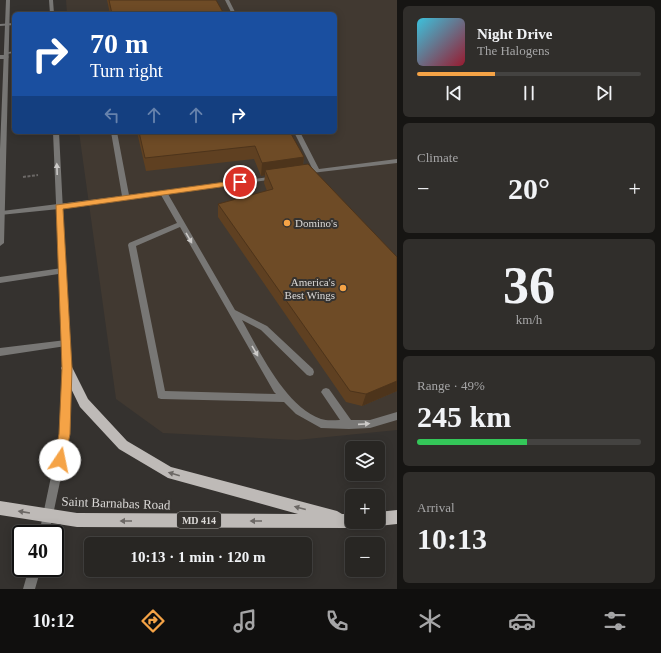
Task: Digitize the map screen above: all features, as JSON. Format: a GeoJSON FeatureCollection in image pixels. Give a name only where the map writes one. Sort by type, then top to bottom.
{"type":"FeatureCollection","features":[{"type":"Feature","properties":{"kind":"main road"},"geometry":{"type":"LineString","coordinates":[[67,368],[84,403],[123,445],[168,472],[345,519]]}},
{"type":"Feature","properties":{"kind":"main road","name":"Saint Barnabas Road"},"geometry":{"type":"LineString","coordinates":[[0,508],[77,520],[345,521]]}},
{"type":"Feature","properties":{"kind":"main road"},"geometry":{"type":"LineString","coordinates":[[385,518],[397,517]]}},
{"type":"Feature","properties":{"kind":"street"},"geometry":{"type":"LineString","coordinates":[[0,243],[2,213],[4,56],[8,0]]}},
{"type":"Feature","properties":{"kind":"street"},"geometry":{"type":"LineString","coordinates":[[51,0],[52,12]]}},
{"type":"Feature","properties":{"kind":"street"},"geometry":{"type":"LineString","coordinates":[[227,0],[233,12]]}},
{"type":"Feature","properties":{"kind":"street"},"geometry":{"type":"LineString","coordinates":[[0,25],[12,24]]}},
{"type":"Feature","properties":{"kind":"street"},"geometry":{"type":"LineString","coordinates":[[46,525],[65,434],[67,368],[56,134]]}},
{"type":"Feature","properties":{"kind":"street"},"geometry":{"type":"LineString","coordinates":[[114,134],[126,198]]}},
{"type":"Feature","properties":{"kind":"street"},"geometry":{"type":"LineString","coordinates":[[297,134],[317,171]]}},
{"type":"Feature","properties":{"kind":"street"},"geometry":{"type":"LineString","coordinates":[[294,174],[397,161]]}},
{"type":"Feature","properties":{"kind":"street"},"geometry":{"type":"LineString","coordinates":[[2,213],[59,207],[286,176]]}},
{"type":"Feature","properties":{"kind":"street"},"geometry":{"type":"LineString","coordinates":[[163,192],[277,389],[299,411],[321,424],[370,424],[397,416]]}},
{"type":"Feature","properties":{"kind":"street"},"geometry":{"type":"LineString","coordinates":[[181,224],[132,245],[161,395],[286,398]]}},
{"type":"Feature","properties":{"kind":"street"},"geometry":{"type":"LineString","coordinates":[[0,280],[62,271]]}},
{"type":"Feature","properties":{"kind":"street"},"geometry":{"type":"LineString","coordinates":[[232,312],[264,328],[310,372]]}},
{"type":"Feature","properties":{"kind":"street"},"geometry":{"type":"LineString","coordinates":[[0,352],[66,342]]}},
{"type":"Feature","properties":{"kind":"street"},"geometry":{"type":"LineString","coordinates":[[326,392],[349,425]]}},
{"type":"Feature","properties":{"kind":"street"},"geometry":{"type":"LineString","coordinates":[[29,589],[32,577]]}},
{"type":"Feature","properties":{"kind":"path"},"geometry":{"type":"LineString","coordinates":[[21,177],[42,174]]}},
{"type":"Feature","properties":{"kind":"shaded area"},"geometry":{"type":"Polygon","coordinates":[[[66,0],[397,0],[397,430],[297,440],[163,433],[116,399],[79,134],[337,134],[337,12],[67,12],[66,0]]]}},
{"type":"Feature","properties":{"kind":"building"},"geometry":{"type":"Polygon","coordinates":[[[109,0],[216,0],[223,12],[112,12],[109,0]]]}},
{"type":"Feature","properties":{"kind":"building"},"geometry":{"type":"Polygon","coordinates":[[[139,134],[291,134],[304,157],[262,163],[255,146],[145,158],[139,134]]]}},
{"type":"Feature","properties":{"kind":"building"},"geometry":{"type":"Polygon","coordinates":[[[308,164],[397,257],[397,381],[366,394],[350,391],[218,204],[273,189],[265,170],[308,164]]]}},
{"type":"Feature","properties":{"kind":"place","name":"Domino's"},"geometry":{"type":"Point","coordinates":[287,223]}},
{"type":"Feature","properties":{"kind":"place","name":"America's Best Wings"},"geometry":{"type":"Point","coordinates":[343,288]}},
{"type":"Feature","properties":{"kind":"route"},"geometry":{"type":"LineString","coordinates":[[60,460],[65,434],[67,368],[59,207],[240,182]]}}]}
